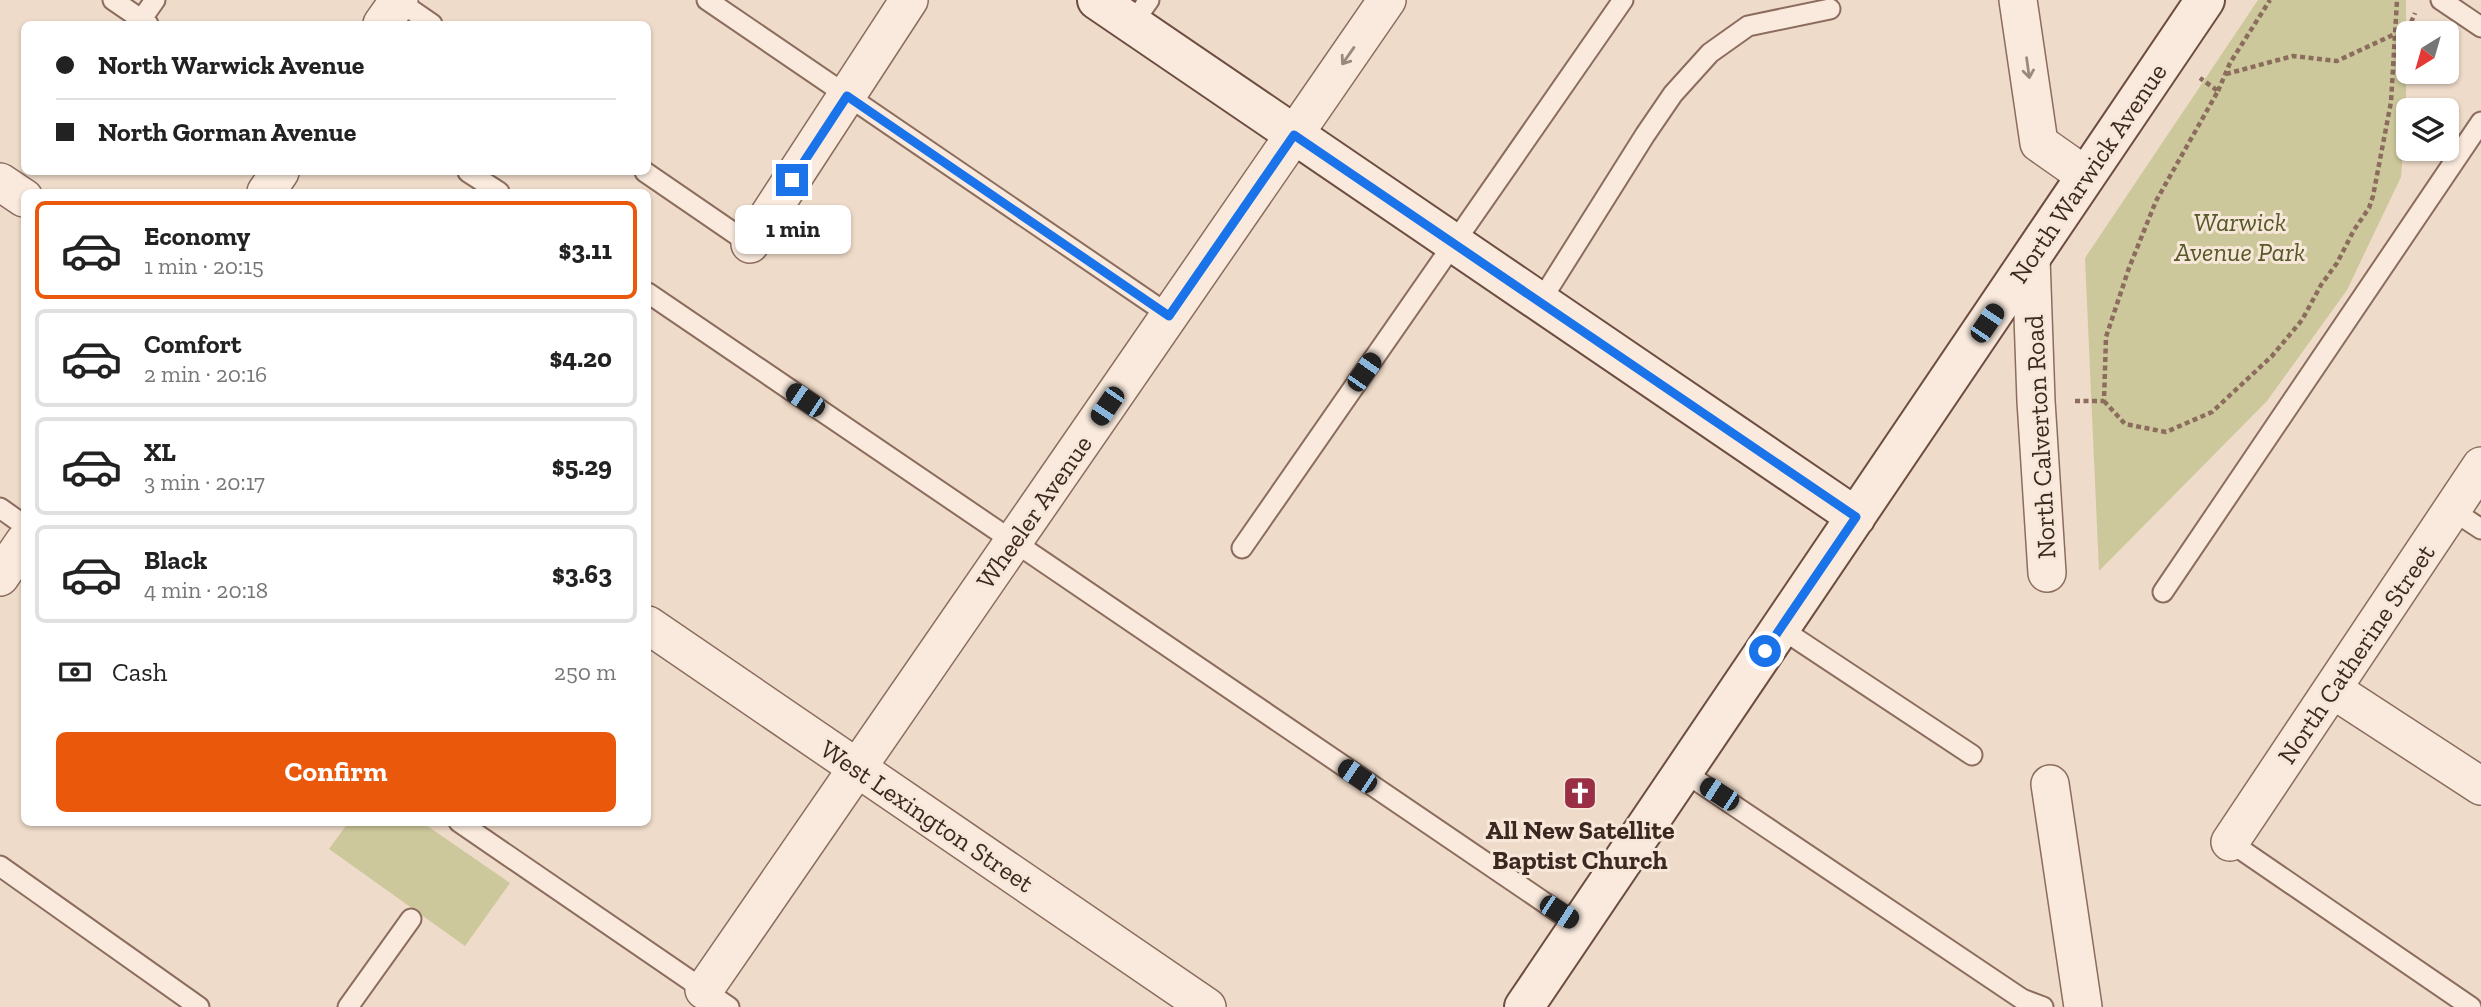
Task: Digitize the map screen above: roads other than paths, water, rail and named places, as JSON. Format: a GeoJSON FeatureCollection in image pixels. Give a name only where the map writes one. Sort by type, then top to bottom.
{"type":"FeatureCollection","features":[{"type":"Feature","properties":{"kind":"street"},"geometry":{"type":"LineString","coordinates":[[750,244],[909,0]]}},
{"type":"Feature","properties":{"kind":"street"},"geometry":{"type":"LineString","coordinates":[[1097,0],[1141,12],[1294,135],[1856,517]]}},
{"type":"Feature","properties":{"kind":"street","name":"Wheeler Avenue"},"geometry":{"type":"LineString","coordinates":[[716,999],[857,768],[1387,0]]}},
{"type":"Feature","properties":{"kind":"street"},"geometry":{"type":"LineString","coordinates":[[2018,0],[2039,142],[2086,176]]}},
{"type":"Feature","properties":{"kind":"street","name":"North Warwick Avenue"},"geometry":{"type":"LineString","coordinates":[[1524,1007],[2205,0]]}},
{"type":"Feature","properties":{"kind":"street"},"geometry":{"type":"LineString","coordinates":[[0,182],[21,196]]}},
{"type":"Feature","properties":{"kind":"street","name":"North Calverton Road"},"geometry":{"type":"LineString","coordinates":[[2031,258],[2036,401],[2047,573]]}},
{"type":"Feature","properties":{"kind":"street","name":"North Catherine Street"},"geometry":{"type":"LineString","coordinates":[[2230,842],[2332,689],[2466,520],[2481,466]]}},
{"type":"Feature","properties":{"kind":"street"},"geometry":{"type":"LineString","coordinates":[[0,577],[21,546]]}},
{"type":"Feature","properties":{"kind":"street","name":"West Lexington Street"},"geometry":{"type":"LineString","coordinates":[[651,627],[1207,1007]]}},
{"type":"Feature","properties":{"kind":"street"},"geometry":{"type":"LineString","coordinates":[[2332,689],[2481,786]]}},
{"type":"Feature","properties":{"kind":"street"},"geometry":{"type":"LineString","coordinates":[[2050,783],[2083,1007]]}},
{"type":"Feature","properties":{"kind":"lane"},"geometry":{"type":"LineString","coordinates":[[113,0],[144,21]]}},
{"type":"Feature","properties":{"kind":"lane"},"geometry":{"type":"LineString","coordinates":[[145,21],[155,0]]}},
{"type":"Feature","properties":{"kind":"lane"},"geometry":{"type":"LineString","coordinates":[[707,0],[1169,316]]}},
{"type":"Feature","properties":{"kind":"lane"},"geometry":{"type":"LineString","coordinates":[[1242,548],[1623,0]]}},
{"type":"Feature","properties":{"kind":"lane"},"geometry":{"type":"LineString","coordinates":[[2441,0],[2481,27]]}},
{"type":"Feature","properties":{"kind":"lane"},"geometry":{"type":"LineString","coordinates":[[394,6],[426,21]]}},
{"type":"Feature","properties":{"kind":"lane"},"geometry":{"type":"LineString","coordinates":[[1540,302],[1673,94],[1710,53],[1748,26],[1830,9]]}},
{"type":"Feature","properties":{"kind":"lane"},"geometry":{"type":"LineString","coordinates":[[2163,592],[2481,122]]}},
{"type":"Feature","properties":{"kind":"lane"},"geometry":{"type":"LineString","coordinates":[[473,175],[494,189]]}},
{"type":"Feature","properties":{"kind":"lane"},"geometry":{"type":"LineString","coordinates":[[649,175],[750,244]]}},
{"type":"Feature","properties":{"kind":"lane"},"geometry":{"type":"LineString","coordinates":[[651,295],[1579,926]]}},
{"type":"Feature","properties":{"kind":"lane"},"geometry":{"type":"LineString","coordinates":[[0,508],[21,522]]}},
{"type":"Feature","properties":{"kind":"lane"},"geometry":{"type":"LineString","coordinates":[[1780,628],[1972,755]]}},
{"type":"Feature","properties":{"kind":"lane"},"geometry":{"type":"LineString","coordinates":[[1684,772],[2022,999],[2043,1007]]}},
{"type":"Feature","properties":{"kind":"lane"},"geometry":{"type":"LineString","coordinates":[[465,826],[716,999]]}},
{"type":"Feature","properties":{"kind":"lane"},"geometry":{"type":"LineString","coordinates":[[2230,842],[2470,1007]]}},
{"type":"Feature","properties":{"kind":"lane"},"geometry":{"type":"LineString","coordinates":[[0,866],[199,1007]]}},
{"type":"Feature","properties":{"kind":"lane"},"geometry":{"type":"LineString","coordinates":[[348,1007],[411,919]]}},
{"type":"Feature","properties":{"kind":"place","name":"All New Satellite Baptist Church"},"geometry":{"type":"Point","coordinates":[1580,793]}},
{"type":"Feature","properties":{"kind":"park label","name":"Warwick Avenue Park"},"geometry":{"type":"Point","coordinates":[2240,237]}}]}
